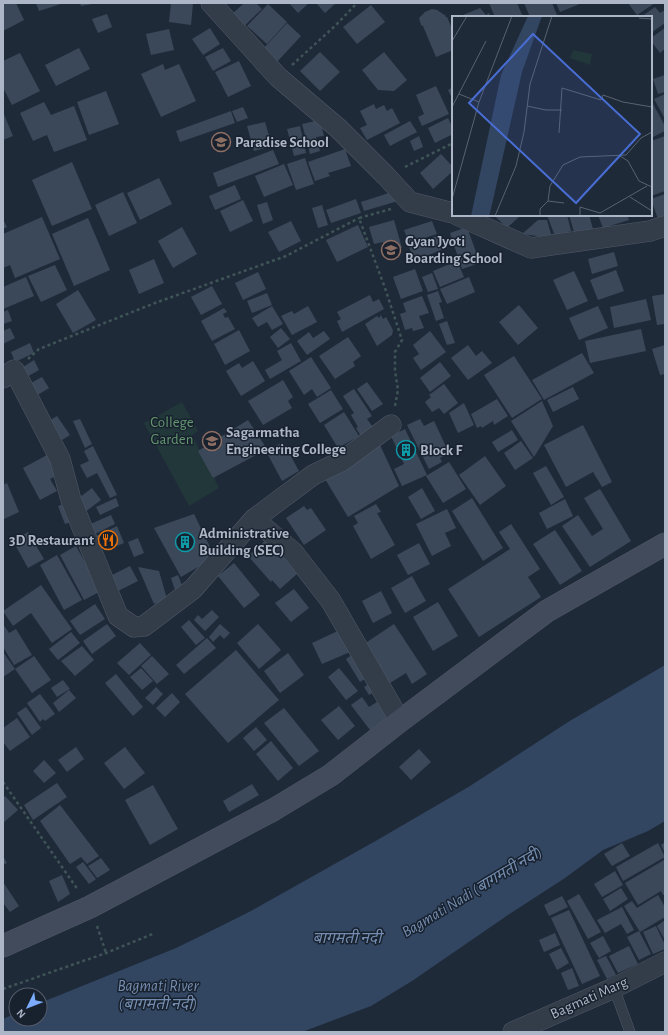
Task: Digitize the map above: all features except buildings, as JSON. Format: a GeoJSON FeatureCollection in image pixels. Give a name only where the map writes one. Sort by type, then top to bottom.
{"type":"FeatureCollection","features":[{"type":"Feature","properties":{"kind":"street"},"geometry":{"type":"LineString","coordinates":[[213,4],[278,77],[338,128],[410,202],[452,213]]}},
{"type":"Feature","properties":{"kind":"street"},"geometry":{"type":"LineString","coordinates":[[458,216],[531,248],[650,231],[665,226]]}},
{"type":"Feature","properties":{"kind":"street"},"geometry":{"type":"LineString","coordinates":[[8,374],[60,459],[71,500],[118,616],[134,627],[144,626],[193,589],[254,519],[313,475],[342,461],[391,425]]}},
{"type":"Feature","properties":{"kind":"street"},"geometry":{"type":"LineString","coordinates":[[254,519],[293,552],[331,601],[400,721]]}},
{"type":"Feature","properties":{"kind":"street"},"geometry":{"type":"LineString","coordinates":[[3,946],[90,907],[273,810],[331,775],[400,721],[547,611],[665,544]]}},
{"type":"Feature","properties":{"kind":"street","name":"Bagmati Marg"},"geometry":{"type":"LineString","coordinates":[[513,1032],[614,988],[665,962]]}},
{"type":"Feature","properties":{"kind":"lane"},"geometry":{"type":"LineString","coordinates":[[614,988],[630,1032]]}},
{"type":"Feature","properties":{"kind":"path"},"geometry":{"type":"LineString","coordinates":[[278,77],[335,26],[357,3]]}},
{"type":"Feature","properties":{"kind":"path"},"geometry":{"type":"LineString","coordinates":[[386,176],[452,143]]}},
{"type":"Feature","properties":{"kind":"path"},"geometry":{"type":"LineString","coordinates":[[8,374],[39,349],[155,303],[286,256],[359,218],[410,202]]}},
{"type":"Feature","properties":{"kind":"path"},"geometry":{"type":"LineString","coordinates":[[359,218],[385,288],[402,340],[395,352],[395,372],[398,390],[391,425]]}},
{"type":"Feature","properties":{"kind":"path"},"geometry":{"type":"LineString","coordinates":[[3,782],[90,907],[106,953]]}},
{"type":"Feature","properties":{"kind":"path"},"geometry":{"type":"LineString","coordinates":[[3,989],[106,953],[155,933]]}},
{"type":"Feature","properties":{"kind":"green space","name":"College Garden"},"geometry":{"type":"Polygon","coordinates":[[[182,402],[198,431],[192,435],[219,488],[189,506],[144,423],[182,402]]]}},
{"type":"Feature","properties":{"kind":"water","name":"बागमती नदी"},"geometry":{"type":"Polygon","coordinates":[[[665,665],[665,821],[648,831],[603,850],[565,878],[412,981],[371,1006],[302,1032],[3,1032],[3,1019],[8,1017],[8,1027],[48,1027],[48,1000],[176,948],[251,911],[470,786],[568,722],[665,665]]]}},
{"type":"Feature","properties":{"kind":"place","name":"Paradise School"},"geometry":{"type":"Point","coordinates":[221,142]}},
{"type":"Feature","properties":{"kind":"place","name":"Gyan Jyoti Boarding School"},"geometry":{"type":"Point","coordinates":[391,250]}},
{"type":"Feature","properties":{"kind":"place","name":"Sagarmatha Engineering College"},"geometry":{"type":"Point","coordinates":[212,441]}},
{"type":"Feature","properties":{"kind":"place","name":"Block F"},"geometry":{"type":"Point","coordinates":[406,450]}},
{"type":"Feature","properties":{"kind":"place","name":"3D Restaurant"},"geometry":{"type":"Point","coordinates":[108,540]}},
{"type":"Feature","properties":{"kind":"place","name":"Administrative Building (SEC)"},"geometry":{"type":"Point","coordinates":[185,542]}},
{"type":"Feature","properties":{"kind":"water label","name":"Bagmati Nadi (बागमती नदी)"},"geometry":{"type":"Point","coordinates":[472,892]}},
{"type":"Feature","properties":{"kind":"water label","name":"Bagmati River (बागमती नदी)"},"geometry":{"type":"Point","coordinates":[158,995]}}]}
